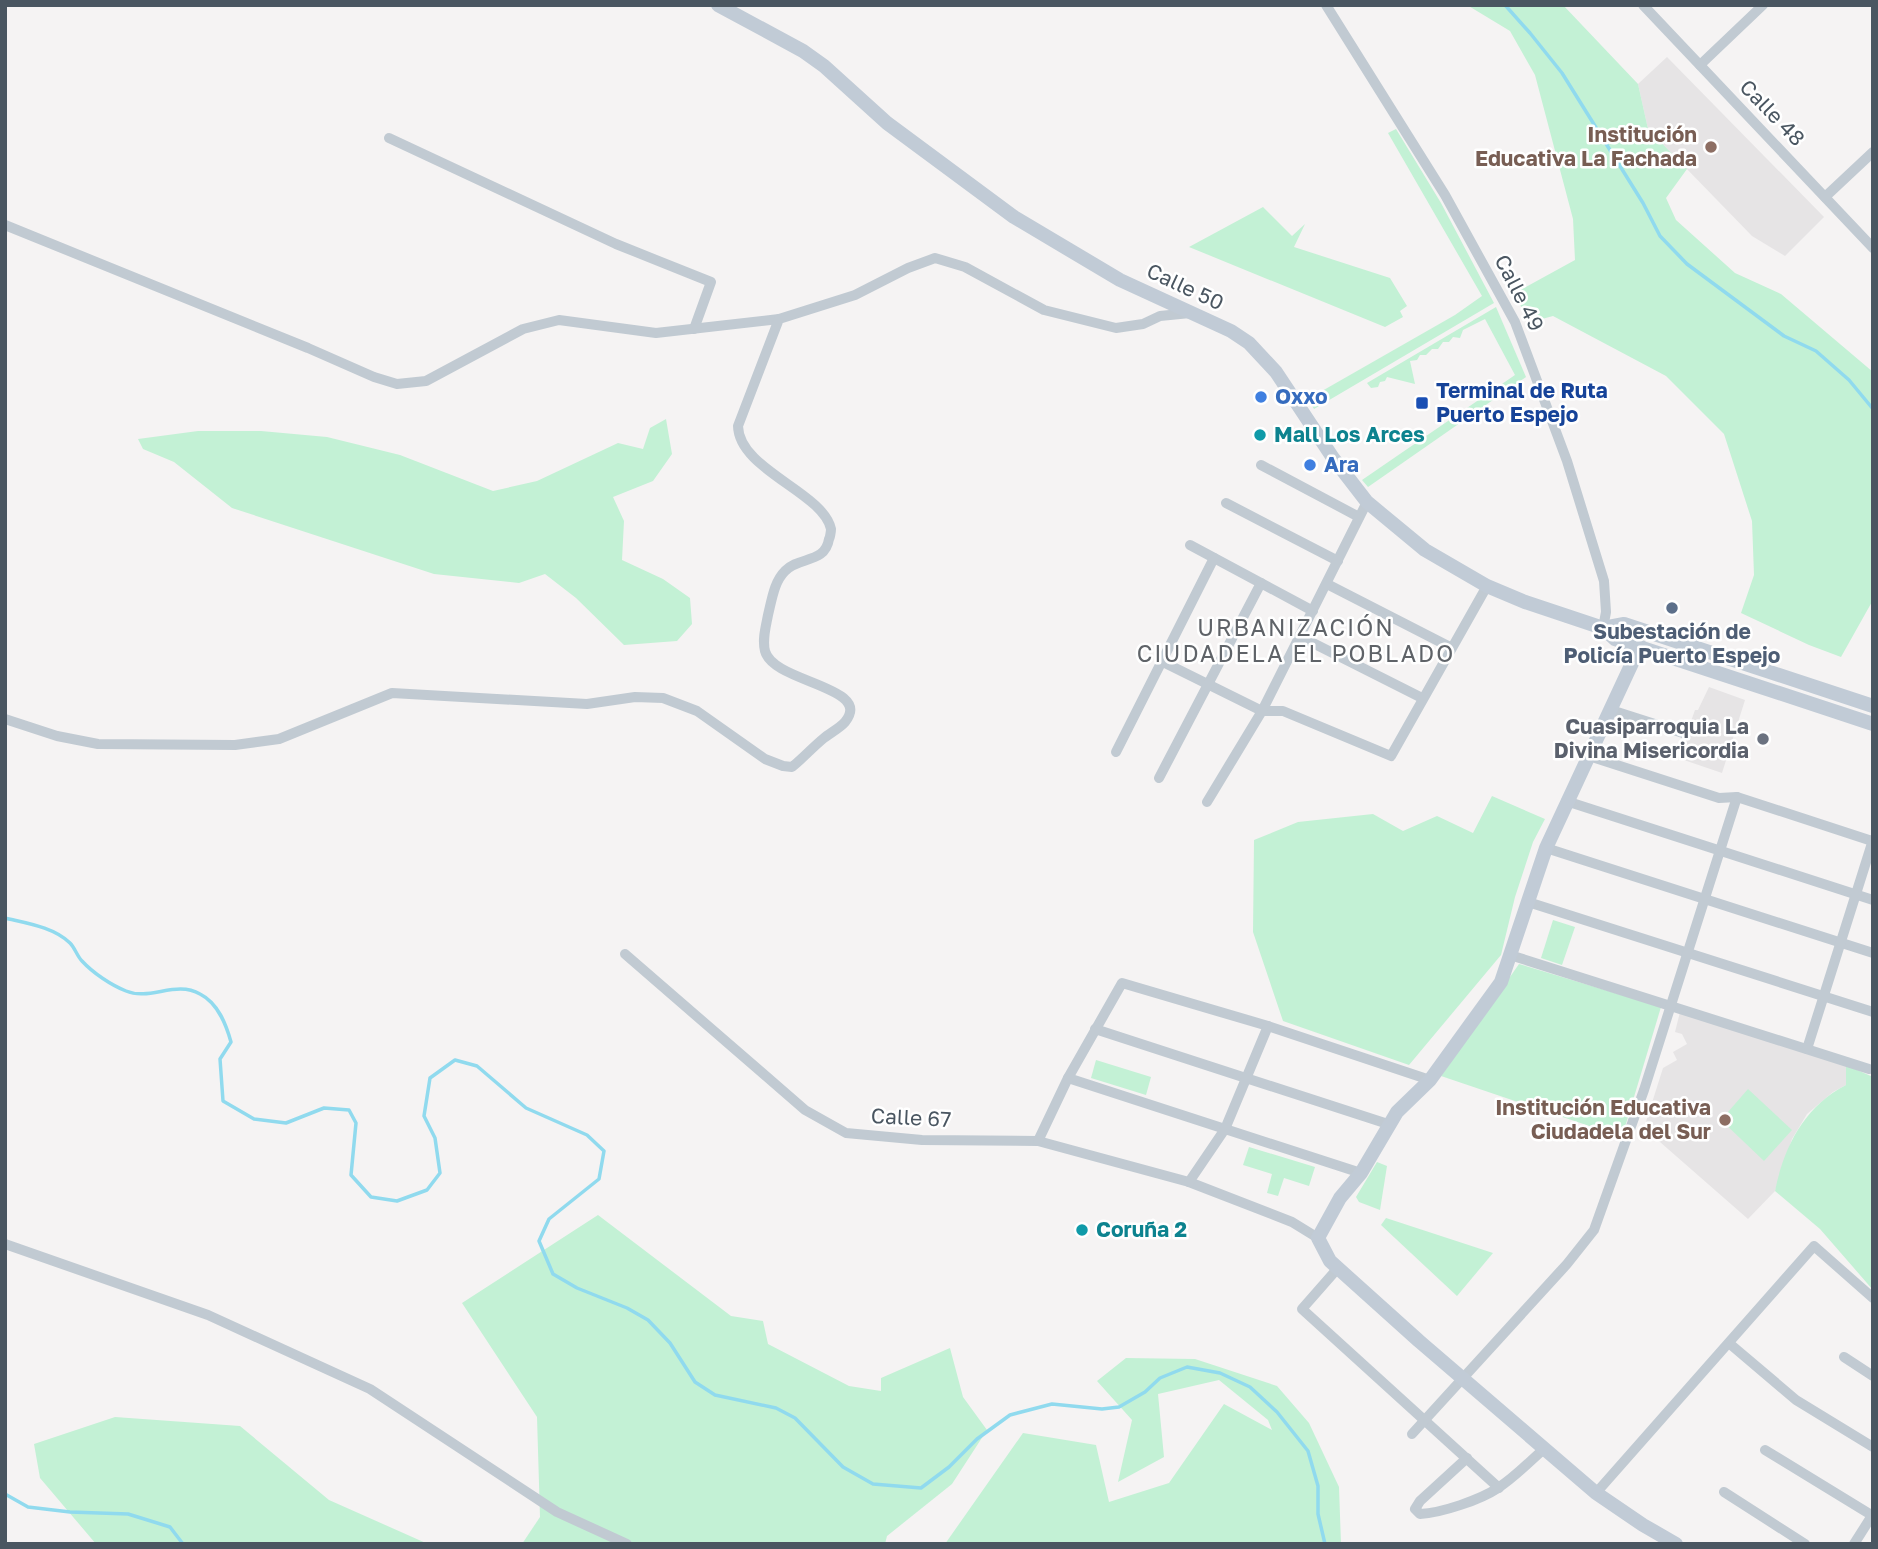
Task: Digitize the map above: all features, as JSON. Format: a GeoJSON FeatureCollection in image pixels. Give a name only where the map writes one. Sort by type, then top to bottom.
{"type":"FeatureCollection","features":[{"type":"Feature","properties":{"kind":"main road","name":"Calle 50"},"geometry":{"type":"LineString","coordinates":[[718,5],[803,51],[824,66],[887,123],[1014,218],[1120,280],[1231,331],[1249,344],[1266,360],[1367,502],[1425,550],[1487,586],[1525,602],[1603,628],[1615,639],[1873,724]]}},
{"type":"Feature","properties":{"kind":"main road","name":"Calle 50"},"geometry":{"type":"LineString","coordinates":[[1603,628],[1624,624],[1873,706]]}},
{"type":"Feature","properties":{"kind":"main road"},"geometry":{"type":"LineString","coordinates":[[1640,646],[1546,848],[1501,982],[1430,1080],[1397,1112],[1361,1173],[1340,1198],[1318,1238],[1330,1261],[1544,1449],[1596,1493],[1676,1544]]}},
{"type":"Feature","properties":{"kind":"street","name":"Calle 49"},"geometry":{"type":"LineString","coordinates":[[1326,5],[1445,195],[1515,322],[1567,461],[1604,581],[1606,612],[1603,628]]}},
{"type":"Feature","properties":{"kind":"street","name":"Calle 48"},"geometry":{"type":"LineString","coordinates":[[1643,5],[1873,248]]}},
{"type":"Feature","properties":{"kind":"street"},"geometry":{"type":"LineString","coordinates":[[1700,65],[1763,5]]}},
{"type":"Feature","properties":{"kind":"street"},"geometry":{"type":"LineString","coordinates":[[389,138],[616,244],[710,282],[694,329]]}},
{"type":"Feature","properties":{"kind":"street"},"geometry":{"type":"LineString","coordinates":[[1825,197],[1873,152]]}},
{"type":"Feature","properties":{"kind":"street"},"geometry":{"type":"LineString","coordinates":[[5,225],[374,377],[397,384],[426,381],[523,329],[559,320],[656,333],[779,319],[855,295],[908,268],[935,258],[965,267],[1044,310],[1104,326],[1116,328],[1143,324],[1160,316],[1190,313]]}},
{"type":"Feature","properties":{"kind":"street"},"geometry":{"type":"LineString","coordinates":[[5,719],[57,736],[98,744],[235,745],[278,739],[392,693],[587,704],[635,697],[663,698],[698,711],[765,759],[783,766],[792,766],[844,723],[850,713],[848,701],[838,693],[785,673],[771,663],[765,652],[764,633],[776,582],[787,568],[818,558],[828,546],[831,530],[822,513],[749,454],[738,439],[738,426],[779,319]]}},
{"type":"Feature","properties":{"kind":"street"},"geometry":{"type":"LineString","coordinates":[[1261,465],[1359,517]]}},
{"type":"Feature","properties":{"kind":"street"},"geometry":{"type":"LineString","coordinates":[[1207,802],[1262,711],[1367,502]]}},
{"type":"Feature","properties":{"kind":"street"},"geometry":{"type":"LineString","coordinates":[[1226,503],[1338,561]]}},
{"type":"Feature","properties":{"kind":"street"},"geometry":{"type":"LineString","coordinates":[[1190,545],[1313,611]]}},
{"type":"Feature","properties":{"kind":"street"},"geometry":{"type":"LineString","coordinates":[[1116,752],[1214,558]]}},
{"type":"Feature","properties":{"kind":"street"},"geometry":{"type":"LineString","coordinates":[[1159,778],[1261,583]]}},
{"type":"Feature","properties":{"kind":"street"},"geometry":{"type":"LineString","coordinates":[[1327,584],[1450,648]]}},
{"type":"Feature","properties":{"kind":"street"},"geometry":{"type":"LineString","coordinates":[[1163,662],[1262,711],[1283,711],[1391,756],[1487,586]]}},
{"type":"Feature","properties":{"kind":"street"},"geometry":{"type":"LineString","coordinates":[[1299,636],[1422,698]]}},
{"type":"Feature","properties":{"kind":"street"},"geometry":{"type":"LineString","coordinates":[[1611,710],[1686,734]]}},
{"type":"Feature","properties":{"kind":"street"},"geometry":{"type":"LineString","coordinates":[[1589,756],[1719,797],[1737,797],[1872,841],[1807,1049]]}},
{"type":"Feature","properties":{"kind":"street"},"geometry":{"type":"LineString","coordinates":[[1412,1434],[1567,1264],[1594,1230],[1633,1122],[1737,797]]}},
{"type":"Feature","properties":{"kind":"street"},"geometry":{"type":"LineString","coordinates":[[1566,801],[1873,900]]}},
{"type":"Feature","properties":{"kind":"street"},"geometry":{"type":"LineString","coordinates":[[1546,848],[1873,953]]}},
{"type":"Feature","properties":{"kind":"street"},"geometry":{"type":"LineString","coordinates":[[1528,902],[1873,1012]]}},
{"type":"Feature","properties":{"kind":"street","name":"Calle 67"},"geometry":{"type":"LineString","coordinates":[[625,954],[805,1110],[846,1133],[922,1140],[1038,1141],[1189,1182],[1292,1222],[1318,1238]]}},
{"type":"Feature","properties":{"kind":"street"},"geometry":{"type":"LineString","coordinates":[[1510,955],[1869,1069]]}},
{"type":"Feature","properties":{"kind":"street"},"geometry":{"type":"LineString","coordinates":[[1038,1141],[1068,1078],[1122,983],[1268,1026],[1430,1080]]}},
{"type":"Feature","properties":{"kind":"street"},"geometry":{"type":"LineString","coordinates":[[1189,1182],[1225,1129],[1268,1026]]}},
{"type":"Feature","properties":{"kind":"street"},"geometry":{"type":"LineString","coordinates":[[1095,1028],[1391,1125]]}},
{"type":"Feature","properties":{"kind":"street"},"geometry":{"type":"LineString","coordinates":[[1068,1078],[1361,1173]]}},
{"type":"Feature","properties":{"kind":"street"},"geometry":{"type":"LineString","coordinates":[[5,1244],[208,1315],[370,1389],[557,1511],[627,1544]]}},
{"type":"Feature","properties":{"kind":"street"},"geometry":{"type":"LineString","coordinates":[[1596,1493],[1814,1246],[1873,1298]]}},
{"type":"Feature","properties":{"kind":"street"},"geometry":{"type":"LineString","coordinates":[[1338,1268],[1302,1309],[1499,1488]]}},
{"type":"Feature","properties":{"kind":"street"},"geometry":{"type":"LineString","coordinates":[[1730,1344],[1796,1400],[1873,1447]]}},
{"type":"Feature","properties":{"kind":"street"},"geometry":{"type":"LineString","coordinates":[[1844,1357],[1873,1376]]}},
{"type":"Feature","properties":{"kind":"street"},"geometry":{"type":"LineString","coordinates":[[1467,1458],[1420,1501],[1416,1511],[1420,1514],[1434,1512],[1499,1488],[1544,1449]]}},
{"type":"Feature","properties":{"kind":"street"},"geometry":{"type":"LineString","coordinates":[[1765,1450],[1872,1515],[1854,1544]]}},
{"type":"Feature","properties":{"kind":"street"},"geometry":{"type":"LineString","coordinates":[[1724,1492],[1805,1544]]}},
{"type":"Feature","properties":{"kind":"shaded area","name":"Institución Educativa La Fachada"},"geometry":{"type":"Polygon","coordinates":[[[1667,57],[1824,217],[1785,256],[1752,236],[1648,129],[1638,84],[1667,57]]]}},
{"type":"Feature","properties":{"kind":"shaded area"},"geometry":{"type":"Polygon","coordinates":[[[1709,687],[1745,700],[1722,773],[1678,758],[1695,710],[1698,710],[1709,687]]]}},
{"type":"Feature","properties":{"kind":"shaded area","name":"Institución Educativa Ciudadela del Sur"},"geometry":{"type":"Polygon","coordinates":[[[1680,1012],[1846,1065],[1846,1085],[1833,1092],[1807,1114],[1792,1139],[1775,1191],[1748,1219],[1644,1128],[1663,1068],[1677,1060],[1673,1052],[1687,1044],[1682,1034],[1675,1032],[1680,1012]]]}},
{"type":"Feature","properties":{"kind":"green space"},"geometry":{"type":"Polygon","coordinates":[[[1467,5],[1563,5],[1638,84],[1648,129],[1687,169],[1666,198],[1676,220],[1735,273],[1781,294],[1873,372],[1873,600],[1841,657],[1741,613],[1754,575],[1752,521],[1724,434],[1666,376],[1553,316],[1531,322],[1513,294],[1575,260],[1573,219],[1535,75],[1510,31],[1467,5]]]}},
{"type":"Feature","properties":{"kind":"green space"},"geometry":{"type":"Polygon","coordinates":[[[1396,129],[1441,203],[1494,303],[1314,409],[1308,399],[1455,315],[1482,296],[1388,133],[1396,129]]]}},
{"type":"Feature","properties":{"kind":"green space"},"geometry":{"type":"Polygon","coordinates":[[[1263,207],[1292,236],[1305,224],[1294,247],[1390,278],[1407,306],[1400,311],[1403,317],[1385,327],[1189,247],[1263,207]]]}},
{"type":"Feature","properties":{"kind":"green space"},"geometry":{"type":"Polygon","coordinates":[[[1496,307],[1526,377],[1368,487],[1362,480],[1515,375],[1485,319],[1463,330],[1460,338],[1453,337],[1449,342],[1443,342],[1438,349],[1432,349],[1426,355],[1420,355],[1417,360],[1410,361],[1415,384],[1387,377],[1378,387],[1371,388],[1367,383],[1496,307]]]}},
{"type":"Feature","properties":{"kind":"green space"},"geometry":{"type":"Polygon","coordinates":[[[666,419],[672,454],[653,481],[613,497],[624,521],[622,560],[663,579],[690,598],[692,624],[677,641],[624,645],[576,598],[545,574],[519,583],[434,574],[232,508],[174,462],[143,449],[138,439],[198,431],[261,431],[327,437],[400,455],[493,491],[537,481],[618,443],[643,449],[650,428],[666,419]]]}},
{"type":"Feature","properties":{"kind":"green space"},"geometry":{"type":"Polygon","coordinates":[[[1492,796],[1545,819],[1533,842],[1515,897],[1501,955],[1409,1065],[1283,1021],[1253,932],[1254,840],[1298,822],[1373,814],[1403,831],[1437,816],[1473,833],[1492,796]]]}},
{"type":"Feature","properties":{"kind":"green space"},"geometry":{"type":"Polygon","coordinates":[[[1553,920],[1575,927],[1562,965],[1541,958],[1553,920]]]}},
{"type":"Feature","properties":{"kind":"green space"},"geometry":{"type":"Polygon","coordinates":[[[1519,964],[1661,1007],[1622,1137],[1441,1076],[1519,964]]]}},
{"type":"Feature","properties":{"kind":"green space"},"geometry":{"type":"Polygon","coordinates":[[[1096,1060],[1151,1077],[1146,1095],[1091,1078],[1096,1060]]]}},
{"type":"Feature","properties":{"kind":"green space"},"geometry":{"type":"Polygon","coordinates":[[[1846,1065],[1873,1077],[1873,1290],[1820,1229],[1775,1191],[1784,1158],[1798,1129],[1819,1104],[1846,1085],[1846,1065]]]}},
{"type":"Feature","properties":{"kind":"green space"},"geometry":{"type":"Polygon","coordinates":[[[1748,1089],[1792,1130],[1764,1161],[1721,1120],[1748,1089]]]}},
{"type":"Feature","properties":{"kind":"green space"},"geometry":{"type":"Polygon","coordinates":[[[1249,1147],[1315,1167],[1309,1186],[1284,1178],[1278,1196],[1267,1193],[1272,1174],[1243,1165],[1249,1147]]]}},
{"type":"Feature","properties":{"kind":"green space"},"geometry":{"type":"Polygon","coordinates":[[[1377,1162],[1387,1166],[1380,1210],[1359,1202],[1356,1197],[1377,1162]]]}},
{"type":"Feature","properties":{"kind":"green space"},"geometry":{"type":"Polygon","coordinates":[[[598,1215],[731,1316],[763,1321],[768,1344],[849,1386],[881,1391],[881,1378],[950,1348],[963,1397],[987,1430],[952,1484],[887,1536],[885,1544],[522,1544],[540,1517],[537,1417],[462,1303],[598,1215]]]}},
{"type":"Feature","properties":{"kind":"green space"},"geometry":{"type":"Polygon","coordinates":[[[1386,1218],[1493,1253],[1457,1296],[1381,1225],[1386,1218]]]}},
{"type":"Feature","properties":{"kind":"green space"},"geometry":{"type":"Polygon","coordinates":[[[1126,1358],[1195,1359],[1277,1386],[1309,1423],[1339,1487],[1341,1544],[945,1544],[1023,1433],[1096,1445],[1109,1502],[1169,1483],[1224,1404],[1272,1430],[1268,1420],[1219,1380],[1158,1394],[1164,1457],[1118,1482],[1132,1420],[1097,1381],[1126,1358]]]}},
{"type":"Feature","properties":{"kind":"green space"},"geometry":{"type":"Polygon","coordinates":[[[115,1417],[240,1426],[329,1500],[428,1544],[96,1544],[40,1478],[34,1444],[115,1417]]]}},
{"type":"Feature","properties":{"kind":"waterway"},"geometry":{"type":"LineString","coordinates":[[1505,5],[1562,73],[1643,203],[1660,236],[1687,264],[1784,336],[1816,351],[1849,380],[1873,409]]}},
{"type":"Feature","properties":{"kind":"waterway"},"geometry":{"type":"LineString","coordinates":[[5,918],[56,933],[70,943],[91,970],[126,991],[144,994],[182,989],[191,990],[206,998],[220,1015],[231,1042],[220,1059],[223,1101],[254,1119],[286,1123],[324,1108],[349,1110],[356,1123],[351,1175],[371,1197],[397,1201],[427,1190],[440,1173],[435,1138],[424,1116],[430,1078],[455,1060],[477,1066],[526,1108],[587,1135],[604,1151],[599,1179],[549,1219],[539,1241],[553,1274],[577,1288],[627,1308],[648,1320],[670,1343],[695,1382],[715,1395],[776,1408],[795,1418],[843,1467],[873,1484],[921,1488],[949,1467],[977,1439],[1010,1415],[1052,1404],[1102,1409],[1119,1407],[1145,1392],[1160,1378],[1187,1367],[1220,1373],[1250,1387],[1277,1412],[1308,1451],[1318,1486],[1318,1514],[1325,1544]]}},
{"type":"Feature","properties":{"kind":"waterway"},"geometry":{"type":"LineString","coordinates":[[5,1494],[28,1507],[128,1514],[170,1527],[183,1544]]}},
{"type":"Feature","properties":{"kind":"place","name":"Institución Educativa La Fachada"},"geometry":{"type":"Point","coordinates":[1711,147]}},
{"type":"Feature","properties":{"kind":"place","name":"Oxxo"},"geometry":{"type":"Point","coordinates":[1261,397]}},
{"type":"Feature","properties":{"kind":"place","name":"Terminal de Ruta Puerto Espejo"},"geometry":{"type":"Point","coordinates":[1422,403]}},
{"type":"Feature","properties":{"kind":"place","name":"Mall Los Arces"},"geometry":{"type":"Point","coordinates":[1260,435]}},
{"type":"Feature","properties":{"kind":"place","name":"Ara"},"geometry":{"type":"Point","coordinates":[1310,465]}},
{"type":"Feature","properties":{"kind":"place","name":"Subestación de Policía Puerto Espejo"},"geometry":{"type":"Point","coordinates":[1672,608]}},
{"type":"Feature","properties":{"kind":"place","name":"Cuasiparroquia La Divina Misericordia"},"geometry":{"type":"Point","coordinates":[1763,739]}},
{"type":"Feature","properties":{"kind":"place","name":"Institución Educativa Ciudadela del Sur"},"geometry":{"type":"Point","coordinates":[1725,1120]}},
{"type":"Feature","properties":{"kind":"place","name":"Coruña 2"},"geometry":{"type":"Point","coordinates":[1082,1230]}},
{"type":"Feature","properties":{"kind":"district","name":"URBANIZACIÓN CIUDADELA EL POBLADO"},"geometry":{"type":"Point","coordinates":[1296,641]}}]}
